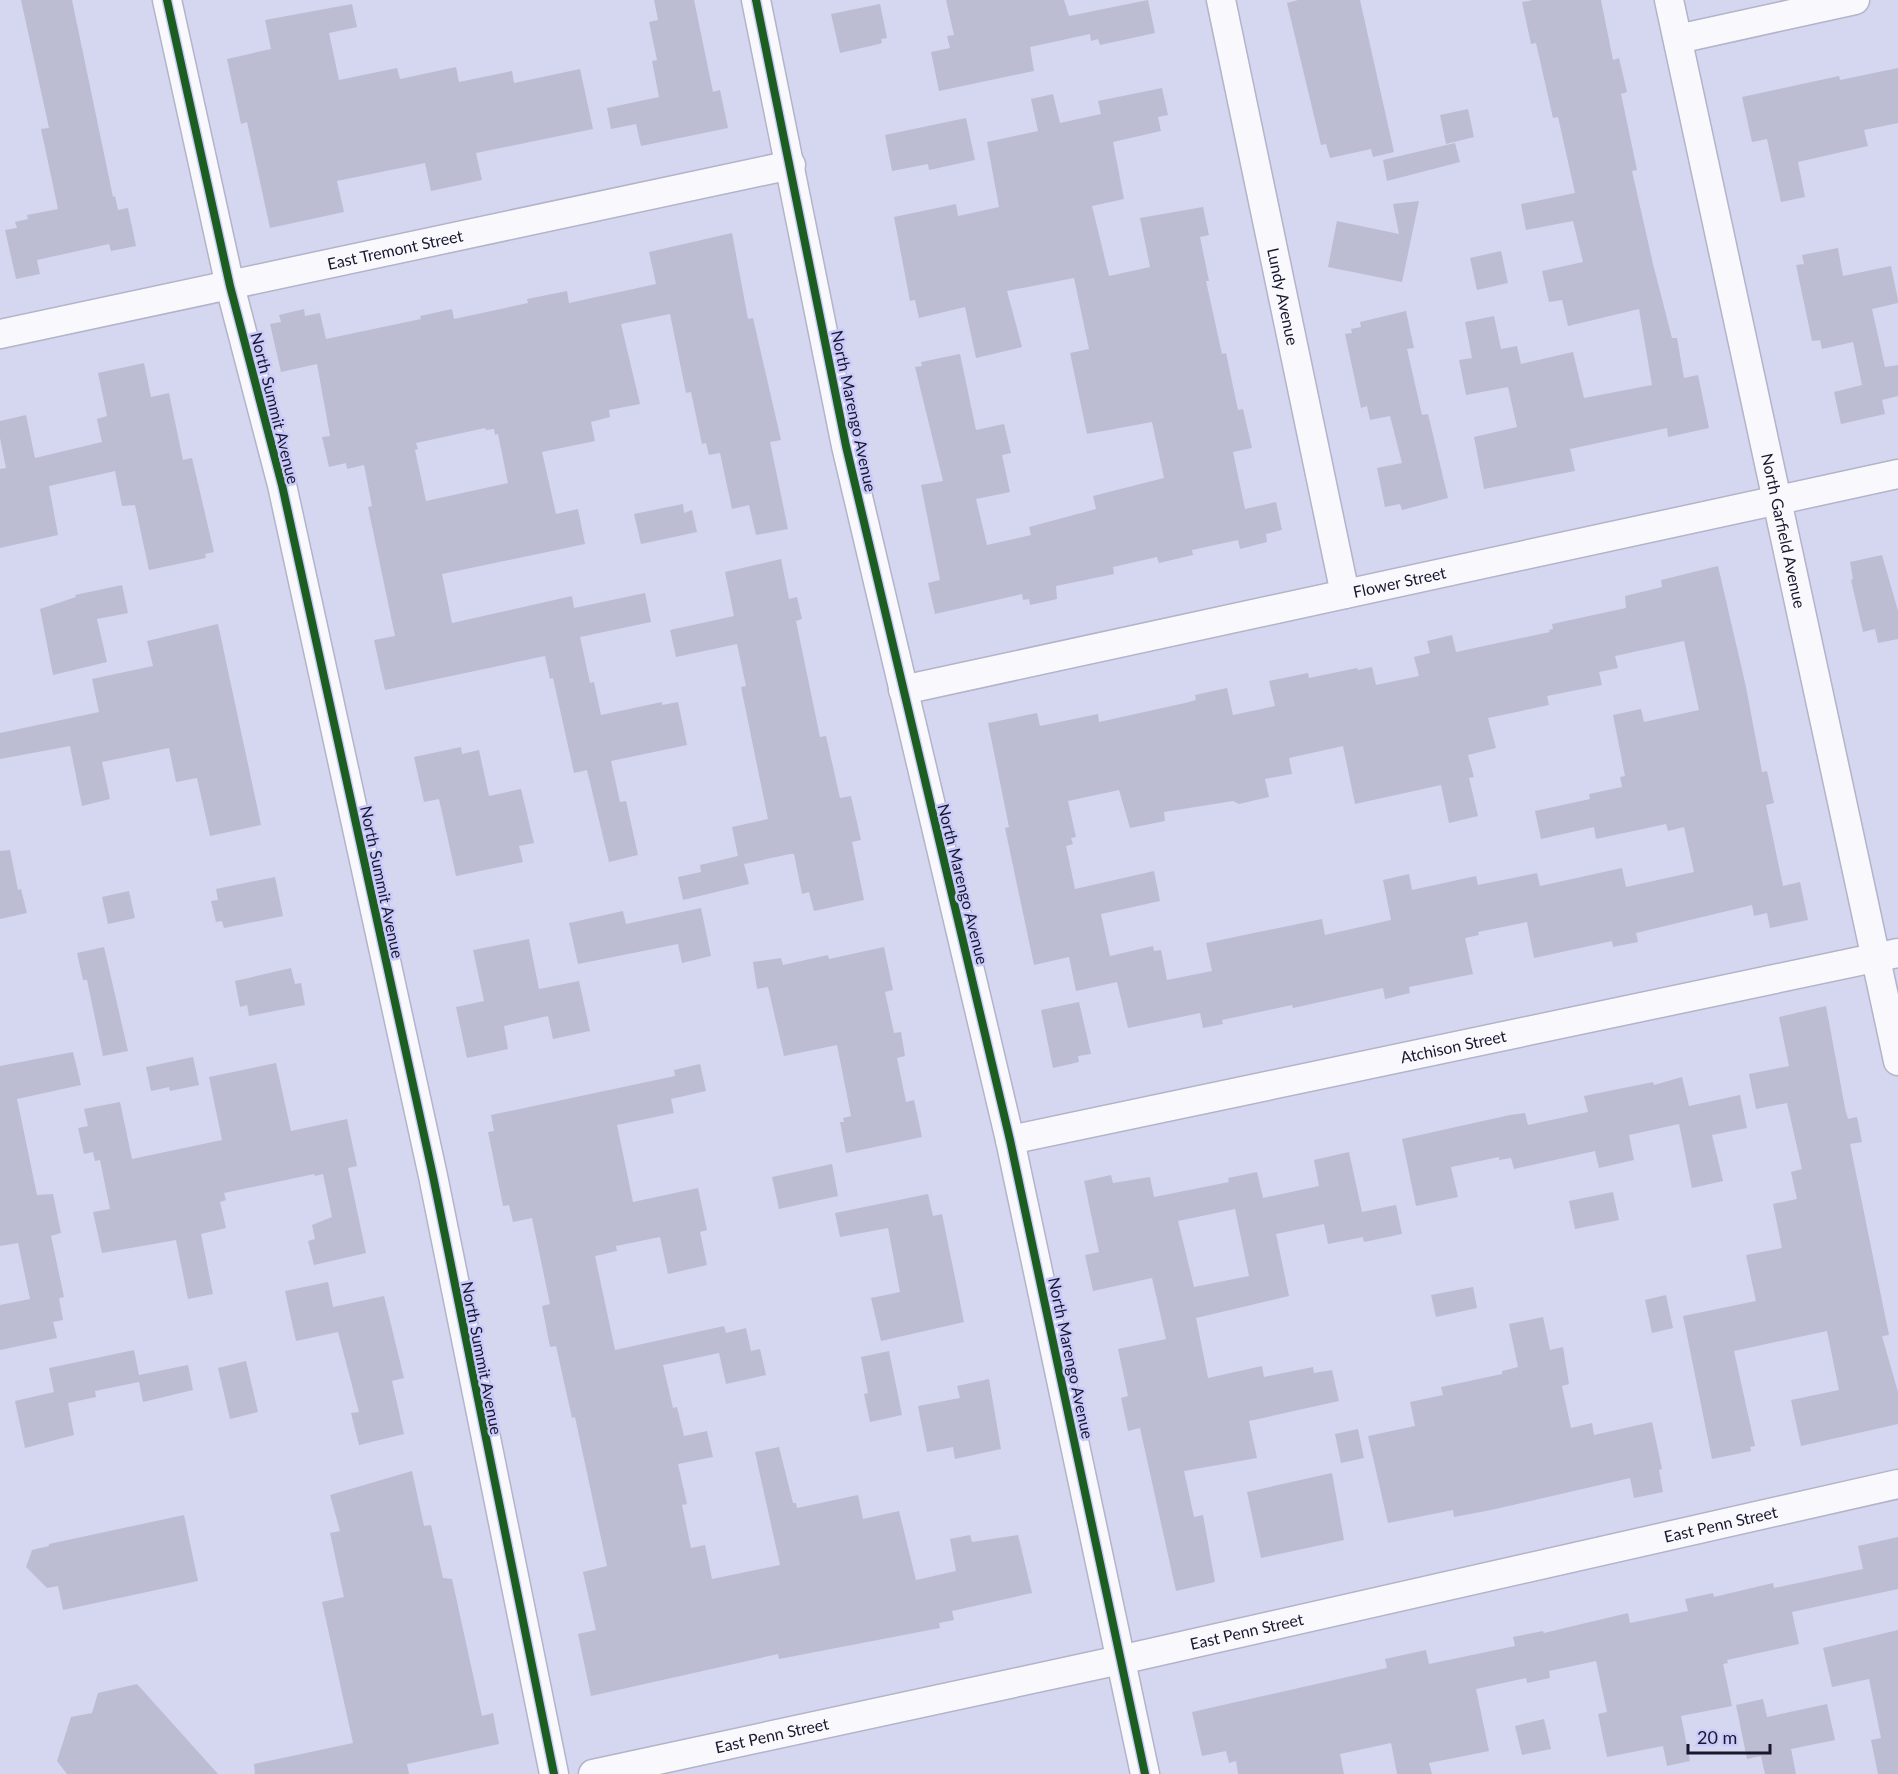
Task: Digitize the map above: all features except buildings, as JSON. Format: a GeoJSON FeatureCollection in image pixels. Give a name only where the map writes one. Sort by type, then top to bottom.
{"type":"FeatureCollection","features":[{"type":"Feature","properties":{"kind":"street","name":"North Summit Avenue"},"geometry":{"type":"LineString","coordinates":[[167,0],[230,286],[284,496],[428,1153],[554,1774]]}},
{"type":"Feature","properties":{"kind":"street","name":"North Marengo Avenue"},"geometry":{"type":"LineString","coordinates":[[756,0],[846,446],[1010,1140],[1145,1774]]}},
{"type":"Feature","properties":{"kind":"street","name":"Lundy Avenue"},"geometry":{"type":"LineString","coordinates":[[1221,0],[1345,594]]}},
{"type":"Feature","properties":{"kind":"street","name":"North Garfield Avenue"},"geometry":{"type":"LineString","coordinates":[[1669,0],[1777,501],[1886,955],[1898,1061]]}},
{"type":"Feature","properties":{"kind":"street"},"geometry":{"type":"LineString","coordinates":[[1678,39],[1855,0]]}},
{"type":"Feature","properties":{"kind":"street","name":"East Tremont Street"},"geometry":{"type":"LineString","coordinates":[[0,334],[790,165]]}},
{"type":"Feature","properties":{"kind":"street","name":"Flower Street"},"geometry":{"type":"LineString","coordinates":[[903,690],[1898,474]]}},
{"type":"Feature","properties":{"kind":"street","name":"Atchison Street"},"geometry":{"type":"LineString","coordinates":[[1010,1140],[1886,955]]}},
{"type":"Feature","properties":{"kind":"street","name":"East Penn Street"},"geometry":{"type":"LineString","coordinates":[[593,1774],[1120,1660],[1898,1484]]}},
{"type":"Feature","properties":{"kind":"cycle path"},"geometry":{"type":"LineString","coordinates":[[167,0],[230,286],[282,485],[433,1176],[554,1774]]}},
{"type":"Feature","properties":{"kind":"cycle path"},"geometry":{"type":"LineString","coordinates":[[756,0],[846,446],[1010,1140],[1145,1774]]}}]}
